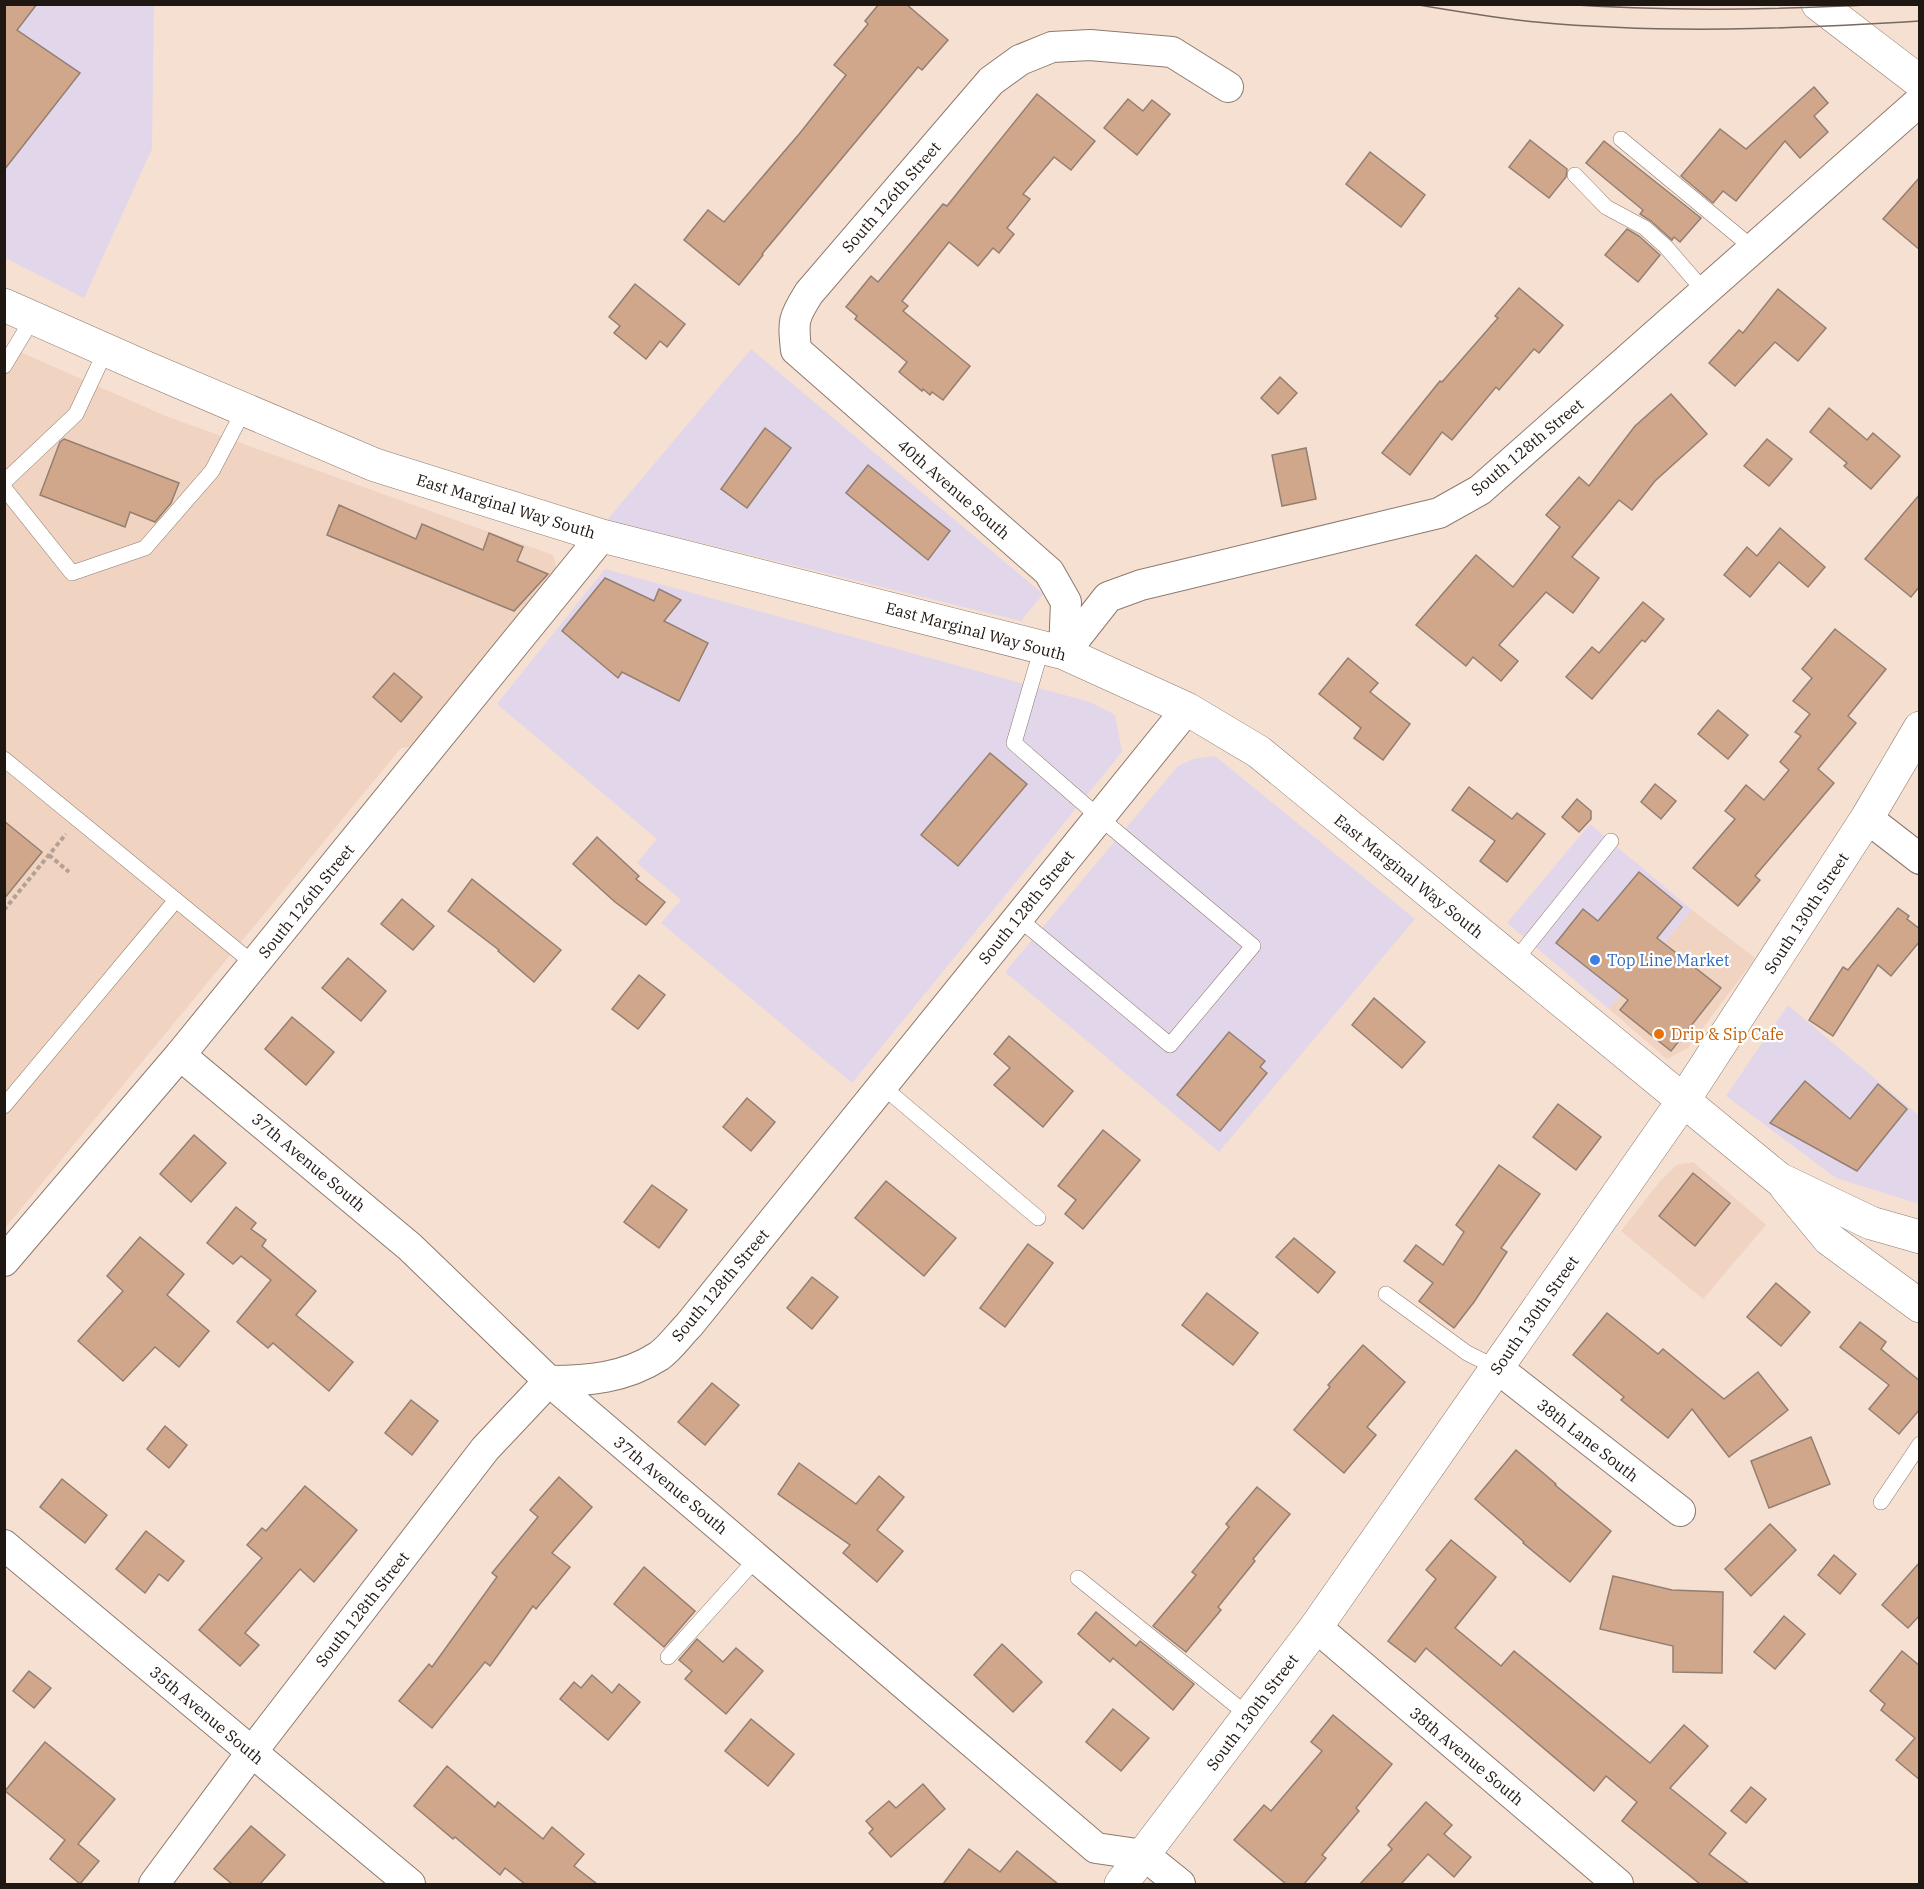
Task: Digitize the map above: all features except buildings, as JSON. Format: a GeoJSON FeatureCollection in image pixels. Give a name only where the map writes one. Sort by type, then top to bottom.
{"type":"FeatureCollection","features":[{"type":"Feature","properties":{"kind":"street"},"geometry":{"type":"LineString","coordinates":[[1818,4],[1920,82]]}},
{"type":"Feature","properties":{"kind":"street","name":"South 126th Street"},"geometry":{"type":"LineString","coordinates":[[796,350],[794,330],[796,313],[809,292],[991,81],[1020,60],[1052,47],[1090,45],[1172,52],[1228,87]]}},
{"type":"Feature","properties":{"kind":"street","name":"South 128th Street"},"geometry":{"type":"LineString","coordinates":[[1053,650],[1108,597],[1141,585],[1439,513],[1480,490],[1920,101]]}},
{"type":"Feature","properties":{"kind":"street","name":"East Marginal Way South"},"geometry":{"type":"LineString","coordinates":[[19,311],[375,465],[602,536],[1053,650],[1187,709],[1259,752],[1779,1179],[1871,1223],[1920,1237]]}},
{"type":"Feature","properties":{"kind":"street","name":"40th Avenue South"},"geometry":{"type":"LineString","coordinates":[[796,350],[1049,572],[1066,602],[1053,650]]}},
{"type":"Feature","properties":{"kind":"street","name":"South 126th Street"},"geometry":{"type":"LineString","coordinates":[[4,1261],[180,1055],[602,536]]}},
{"type":"Feature","properties":{"kind":"street","name":"South 128th Street"},"geometry":{"type":"LineString","coordinates":[[153,1884],[485,1449],[549,1381],[588,1381],[627,1371],[660,1355],[688,1325],[1187,709]]}},
{"type":"Feature","properties":{"kind":"street","name":"South 130th Street"},"geometry":{"type":"LineString","coordinates":[[1121,1884],[1316,1627],[1683,1101],[1867,818],[1920,728]]}},
{"type":"Feature","properties":{"kind":"street"},"geometry":{"type":"LineString","coordinates":[[1867,818],[1920,859]]}},
{"type":"Feature","properties":{"kind":"street","name":"37th Avenue South"},"geometry":{"type":"LineString","coordinates":[[180,1055],[410,1247],[549,1381],[1096,1848],[1144,1856],[1180,1884]]}},
{"type":"Feature","properties":{"kind":"street"},"geometry":{"type":"LineString","coordinates":[[1779,1179],[1829,1239],[1920,1306]]}},
{"type":"Feature","properties":{"kind":"street","name":"38th Lane South"},"geometry":{"type":"LineString","coordinates":[[1497,1368],[1680,1511]]}},
{"type":"Feature","properties":{"kind":"street","name":"35th Avenue South"},"geometry":{"type":"LineString","coordinates":[[4,1545],[410,1884]]}},
{"type":"Feature","properties":{"kind":"street","name":"38th Avenue South"},"geometry":{"type":"LineString","coordinates":[[1316,1627],[1618,1884]]}},
{"type":"Feature","properties":{"kind":"lane"},"geometry":{"type":"LineString","coordinates":[[1621,139],[1754,249]]}},
{"type":"Feature","properties":{"kind":"lane"},"geometry":{"type":"LineString","coordinates":[[1575,176],[1606,207],[1645,228],[1666,247],[1705,292]]}},
{"type":"Feature","properties":{"kind":"lane"},"geometry":{"type":"LineString","coordinates":[[4,366],[19,311]]}},
{"type":"Feature","properties":{"kind":"lane"},"geometry":{"type":"LineString","coordinates":[[4,482],[76,414],[106,350]]}},
{"type":"Feature","properties":{"kind":"lane"},"geometry":{"type":"LineString","coordinates":[[4,488],[72,573],[145,548],[212,471],[244,410]]}},
{"type":"Feature","properties":{"kind":"lane"},"geometry":{"type":"LineString","coordinates":[[1018,918],[1170,1045],[1253,946],[1014,743],[1053,650]]}},
{"type":"Feature","properties":{"kind":"lane"},"geometry":{"type":"LineString","coordinates":[[4,759],[254,964]]}},
{"type":"Feature","properties":{"kind":"lane"},"geometry":{"type":"LineString","coordinates":[[1514,962],[1611,841]]}},
{"type":"Feature","properties":{"kind":"lane"},"geometry":{"type":"LineString","coordinates":[[4,1106],[176,900]]}},
{"type":"Feature","properties":{"kind":"lane"},"geometry":{"type":"LineString","coordinates":[[882,1086],[1038,1218]]}},
{"type":"Feature","properties":{"kind":"lane"},"geometry":{"type":"LineString","coordinates":[[1386,1294],[1467,1353],[1497,1368]]}},
{"type":"Feature","properties":{"kind":"lane"},"geometry":{"type":"LineString","coordinates":[[1881,1502],[1920,1444]]}},
{"type":"Feature","properties":{"kind":"lane"},"geometry":{"type":"LineString","coordinates":[[668,1658],[757,1558]]}},
{"type":"Feature","properties":{"kind":"lane"},"geometry":{"type":"LineString","coordinates":[[1078,1578],[1249,1716]]}},
{"type":"Feature","properties":{"kind":"path"},"geometry":{"type":"LineString","coordinates":[[4,910],[68,831]]}},
{"type":"Feature","properties":{"kind":"path"},"geometry":{"type":"LineString","coordinates":[[49,855],[69,872]]}},
{"type":"Feature","properties":{"kind":"shaded area"},"geometry":{"type":"Polygon","coordinates":[[[4,5],[154,5],[152,149],[84,298],[5,258],[4,5]]]}},
{"type":"Feature","properties":{"kind":"shaded area"},"geometry":{"type":"Polygon","coordinates":[[[4,345],[168,417],[553,555],[556,566],[554,575],[415,746],[401,748],[5,1228],[4,345]]]}},
{"type":"Feature","properties":{"kind":"shaded area"},"geometry":{"type":"Polygon","coordinates":[[[751,349],[1043,594],[1021,621],[607,520],[751,349]]]}},
{"type":"Feature","properties":{"kind":"shaded area"},"geometry":{"type":"Polygon","coordinates":[[[605,569],[1090,702],[1115,715],[1122,752],[852,1083],[661,923],[681,900],[637,863],[657,839],[497,704],[605,569]]]}},
{"type":"Feature","properties":{"kind":"shaded area"},"geometry":{"type":"Polygon","coordinates":[[[1215,756],[1415,919],[1219,1152],[1005,972],[1178,766],[1193,759],[1215,756]]]}},
{"type":"Feature","properties":{"kind":"shaded area"},"geometry":{"type":"Polygon","coordinates":[[[1590,824],[1692,910],[1609,1009],[1507,923],[1590,824]]]}},
{"type":"Feature","properties":{"kind":"shaded area"},"geometry":{"type":"Polygon","coordinates":[[[1692,910],[1755,958],[1688,1048],[1667,1059],[1609,1009],[1692,910]]]}},
{"type":"Feature","properties":{"kind":"shaded area"},"geometry":{"type":"Polygon","coordinates":[[[1788,1005],[1919,1116],[1919,1204],[1836,1178],[1726,1096],[1788,1005]]]}},
{"type":"Feature","properties":{"kind":"shaded area"},"geometry":{"type":"Polygon","coordinates":[[[1693,1162],[1766,1225],[1703,1299],[1621,1231],[1661,1180],[1677,1165],[1693,1162]]]}},
{"type":"Feature","properties":{"kind":"tram line"},"geometry":{"type":"LineString","coordinates":[[1413,4],[1521,20],[1632,28],[1776,28],[1920,21]]}},
{"type":"Feature","properties":{"kind":"tram line"},"geometry":{"type":"LineString","coordinates":[[1561,4],[1723,9],[1884,4]]}},
{"type":"Feature","properties":{"kind":"place","name":"Top Line Market"},"geometry":{"type":"Point","coordinates":[1595,960]}},
{"type":"Feature","properties":{"kind":"place","name":"Drip & Sip Cafe"},"geometry":{"type":"Point","coordinates":[1659,1034]}}]}
